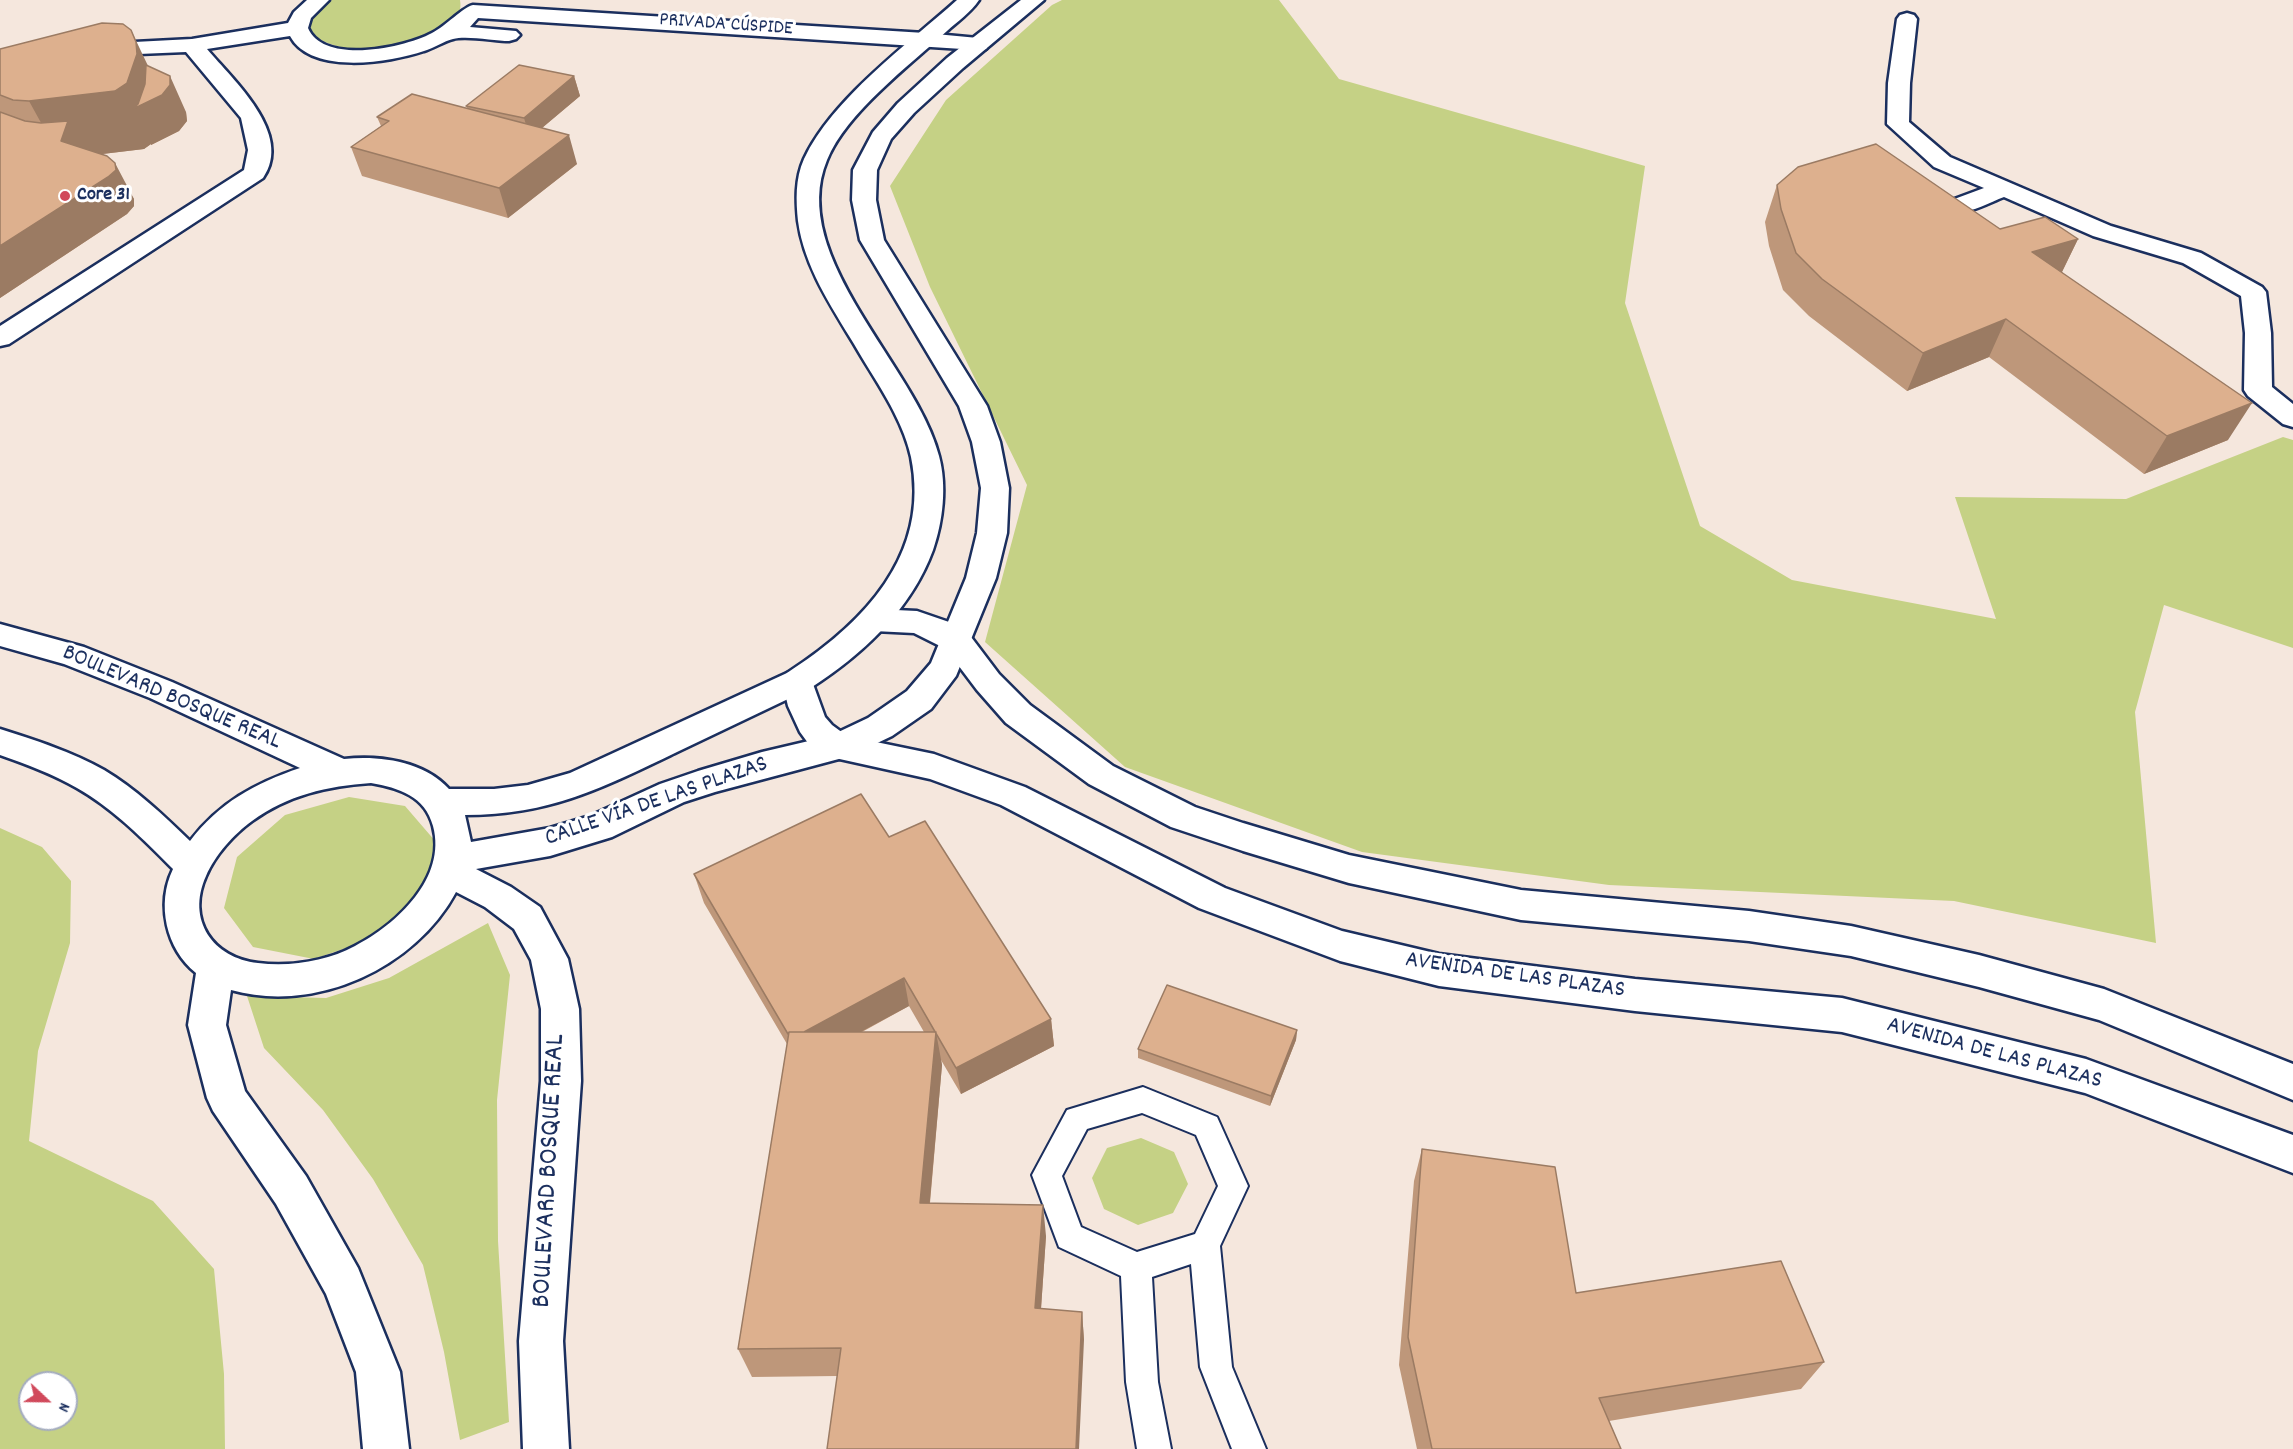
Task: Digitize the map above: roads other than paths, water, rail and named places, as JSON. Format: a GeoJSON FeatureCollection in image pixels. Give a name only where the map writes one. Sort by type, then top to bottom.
{"type":"FeatureCollection","features":[{"type":"Feature","properties":{"kind":"street"},"geometry":{"type":"LineString","coordinates":[[319,0],[302,16],[297,28],[303,40],[318,50],[342,55],[371,56],[402,52],[430,43],[453,32],[466,21],[473,5]]}},
{"type":"Feature","properties":{"kind":"street","name":"CALLE VÍA DE LAS PLAZAS"},"geometry":{"type":"LineString","coordinates":[[442,802],[494,802],[528,798],[579,784],[798,681],[829,661],[874,620],[909,574],[924,533],[929,494],[925,456],[910,416],[836,292],[813,240],[807,195],[815,160],[836,128],[864,95],[890,58],[925,39],[969,0]]}},
{"type":"Feature","properties":{"kind":"street","name":"CALLE VÍA DE LAS PLAZAS"},"geometry":{"type":"LineString","coordinates":[[451,866],[550,842],[600,827],[672,793],[710,780],[838,747],[880,727],[919,700],[945,668],[981,578],[992,533],[995,488],[986,442],[973,406],[873,240],[864,200],[865,170],[881,137],[906,108],[955,63],[1034,0]]}},
{"type":"Feature","properties":{"kind":"street","name":"PRIVADA CÚSPIDE"},"geometry":{"type":"LineString","coordinates":[[473,5],[978,44]]}},
{"type":"Feature","properties":{"kind":"street"},"geometry":{"type":"LineString","coordinates":[[1907,19],[1899,83],[1898,124],[1942,162],[2102,231],[2192,258],[2253,292],[2258,333],[2258,390],[2293,418]]}},
{"type":"Feature","properties":{"kind":"street"},"geometry":{"type":"LineString","coordinates":[[69,61],[115,49],[192,45],[297,28]]}},
{"type":"Feature","properties":{"kind":"street"},"geometry":{"type":"LineString","coordinates":[[453,32],[524,36]]}},
{"type":"Feature","properties":{"kind":"street"},"geometry":{"type":"LineString","coordinates":[[0,338],[255,173],[261,150],[252,117],[192,45]]}},
{"type":"Feature","properties":{"kind":"street"},"geometry":{"type":"LineString","coordinates":[[890,58],[955,63]]}},
{"type":"Feature","properties":{"kind":"street"},"geometry":{"type":"LineString","coordinates":[[1958,207],[2005,188]]}},
{"type":"Feature","properties":{"kind":"street"},"geometry":{"type":"LineString","coordinates":[[874,620],[917,622],[957,641],[988,682],[1018,714],[1101,775],[1183,817],[1243,837],[1348,869],[1521,905],[1749,926],[1851,941],[1979,971],[2104,1005],[2293,1082]]}},
{"type":"Feature","properties":{"kind":"street","name":"BOULEVARD BOSQUE REAL"},"geometry":{"type":"LineString","coordinates":[[0,636],[73,654],[161,690],[338,771]]}},
{"type":"Feature","properties":{"kind":"street","name":"AVENIDA DE LAS PLAZAS"},"geometry":{"type":"LineString","coordinates":[[798,681],[804,706],[812,723],[820,734],[838,747],[934,767],[1013,796],[1212,898],[1340,946],[1439,970],[1635,995],[1842,1016],[2086,1076],[2293,1154]]}},
{"type":"Feature","properties":{"kind":"street"},"geometry":{"type":"LineString","coordinates":[[0,742],[53,761],[101,785],[141,815],[192,866]]}},
{"type":"Feature","properties":{"kind":"street"},"geometry":{"type":"LineString","coordinates":[[371,770],[399,774],[423,786],[442,802],[454,828],[451,866],[432,903],[405,932],[370,957],[328,974],[287,981],[248,979],[216,968],[194,949],[183,923],[182,895],[192,866],[212,838],[238,813],[270,793],[303,778],[338,771],[371,770]]}},
{"type":"Feature","properties":{"kind":"street","name":"BOULEVARD BOSQUE REAL"},"geometry":{"type":"LineString","coordinates":[[451,866],[527,918],[549,959],[560,1009],[561,1081],[541,1341],[546,1449]]}},
{"type":"Feature","properties":{"kind":"street"},"geometry":{"type":"LineString","coordinates":[[216,968],[207,1025],[227,1098],[291,1190],[343,1282],[378,1371],[386,1449]]}},
{"type":"Feature","properties":{"kind":"lane"},"geometry":{"type":"LineString","coordinates":[[1205,1245],[1136,1267],[1070,1237],[1047,1175],[1077,1119],[1143,1100],[1207,1126],[1233,1186],[1205,1245],[1216,1367],[1249,1449]]}},
{"type":"Feature","properties":{"kind":"lane"},"geometry":{"type":"LineString","coordinates":[[1136,1267],[1142,1382],[1155,1449]]}},
{"type":"Feature","properties":{"kind":"place","name":"Core 31"},"geometry":{"type":"Point","coordinates":[65,196]}}]}
